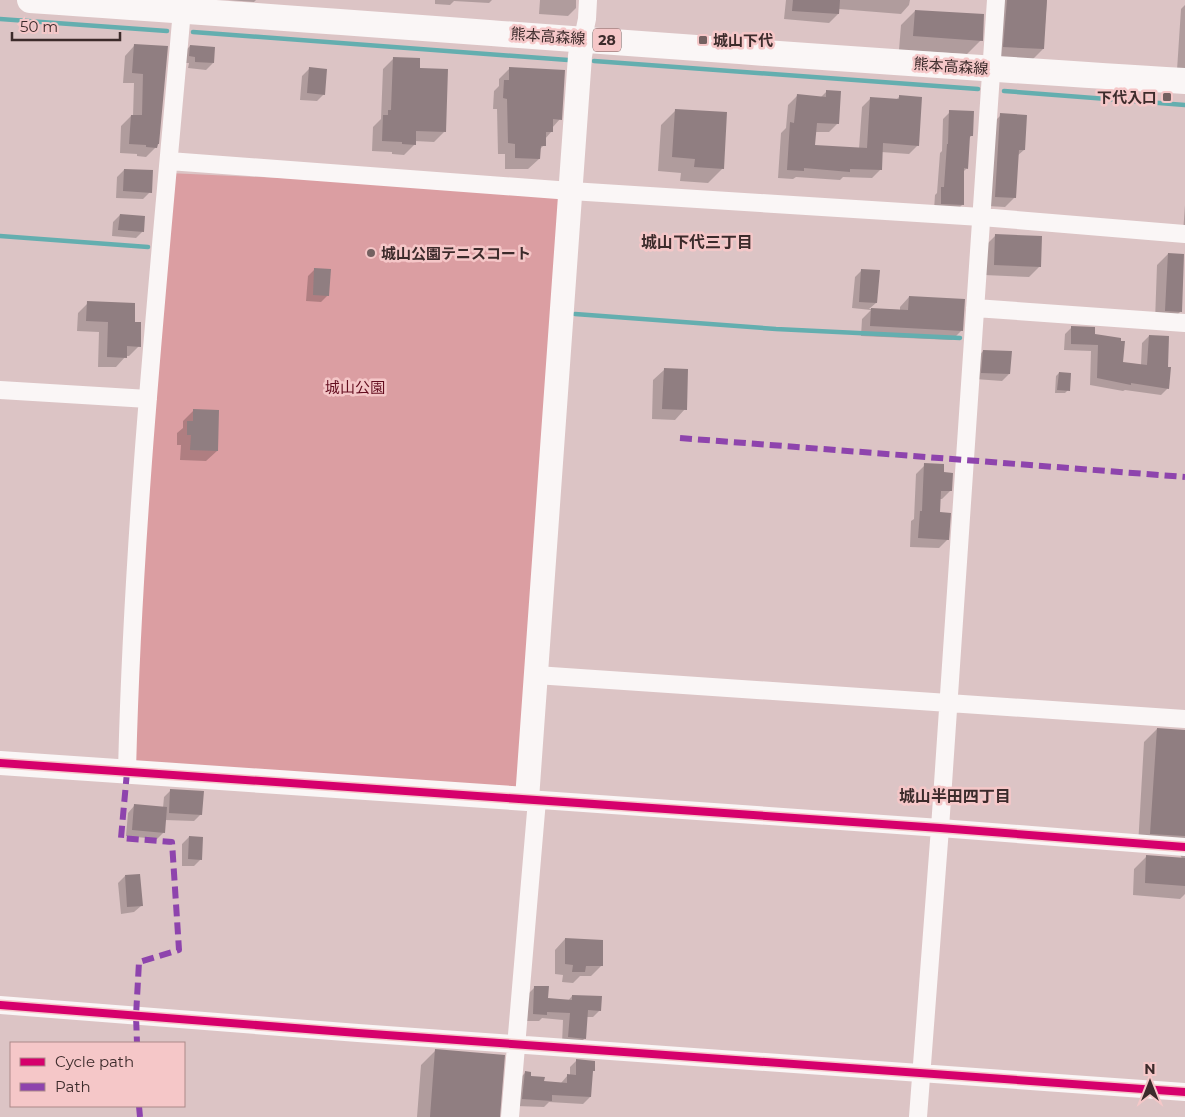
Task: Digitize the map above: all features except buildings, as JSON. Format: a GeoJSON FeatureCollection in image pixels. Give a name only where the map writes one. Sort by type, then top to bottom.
{"type":"FeatureCollection","features":[{"type":"Feature","properties":{"kind":"main road","name":"熊本高森線"},"geometry":{"type":"LineString","coordinates":[[30,0],[182,5],[992,70],[1185,81]]}},
{"type":"Feature","properties":{"kind":"street"},"geometry":{"type":"LineString","coordinates":[[510,1117],[532,800],[536,675],[580,56],[587,19],[588,0]]}},
{"type":"Feature","properties":{"kind":"street"},"geometry":{"type":"LineString","coordinates":[[918,1117],[940,828],[996,0]]}},
{"type":"Feature","properties":{"kind":"street"},"geometry":{"type":"LineString","coordinates":[[127,772],[129,665],[148,399],[182,5]]}},
{"type":"Feature","properties":{"kind":"street"},"geometry":{"type":"LineString","coordinates":[[169,161],[1185,234]]}},
{"type":"Feature","properties":{"kind":"street"},"geometry":{"type":"LineString","coordinates":[[975,308],[1185,323]]}},
{"type":"Feature","properties":{"kind":"street"},"geometry":{"type":"LineString","coordinates":[[0,390],[148,399]]}},
{"type":"Feature","properties":{"kind":"street"},"geometry":{"type":"LineString","coordinates":[[536,675],[1185,719]]}},
{"type":"Feature","properties":{"kind":"street"},"geometry":{"type":"LineString","coordinates":[[0,763],[940,828],[1185,847]]}},
{"type":"Feature","properties":{"kind":"street"},"geometry":{"type":"LineString","coordinates":[[0,1005],[1185,1092]]}},
{"type":"Feature","properties":{"kind":"green space","name":"城山公園"},"geometry":{"type":"Polygon","coordinates":[[[168,173],[571,191],[527,799],[127,772],[168,173]]]}},
{"type":"Feature","properties":{"kind":"waterway"},"geometry":{"type":"LineString","coordinates":[[0,19],[167,31]]}},
{"type":"Feature","properties":{"kind":"waterway"},"geometry":{"type":"LineString","coordinates":[[193,32],[568,60]]}},
{"type":"Feature","properties":{"kind":"waterway"},"geometry":{"type":"LineString","coordinates":[[594,61],[978,89]]}},
{"type":"Feature","properties":{"kind":"waterway"},"geometry":{"type":"LineString","coordinates":[[1004,91],[1185,105]]}},
{"type":"Feature","properties":{"kind":"waterway"},"geometry":{"type":"LineString","coordinates":[[0,236],[148,247]]}},
{"type":"Feature","properties":{"kind":"waterway"},"geometry":{"type":"LineString","coordinates":[[575,314],[776,329],[960,338]]}},
{"type":"Feature","properties":{"kind":"marked path"},"geometry":{"type":"LineString","coordinates":[[680,438],[1185,477]]}},
{"type":"Feature","properties":{"kind":"marked path"},"geometry":{"type":"LineString","coordinates":[[127,772],[121,838],[172,842],[179,950],[139,962],[136,1016],[137,1042]]}},
{"type":"Feature","properties":{"kind":"marked path"},"geometry":{"type":"LineString","coordinates":[[139,1107],[140,1117]]}},
{"type":"Feature","properties":{"kind":"cycle path"},"geometry":{"type":"LineString","coordinates":[[0,763],[940,828],[1185,847]]}},
{"type":"Feature","properties":{"kind":"cycle path"},"geometry":{"type":"LineString","coordinates":[[0,1005],[358,1033],[1185,1092]]}},
{"type":"Feature","properties":{"kind":"place","name":"城山下代"},"geometry":{"type":"Point","coordinates":[703,40]}},
{"type":"Feature","properties":{"kind":"place","name":"下代入口"},"geometry":{"type":"Point","coordinates":[1167,97]}},
{"type":"Feature","properties":{"kind":"place","name":"城山公園テニスコート"},"geometry":{"type":"Point","coordinates":[371,253]}},
{"type":"Feature","properties":{"kind":"district","name":"城山下代三丁目"},"geometry":{"type":"Point","coordinates":[697,242]}},
{"type":"Feature","properties":{"kind":"district","name":"城山半田四丁目"},"geometry":{"type":"Point","coordinates":[955,796]}}]}
